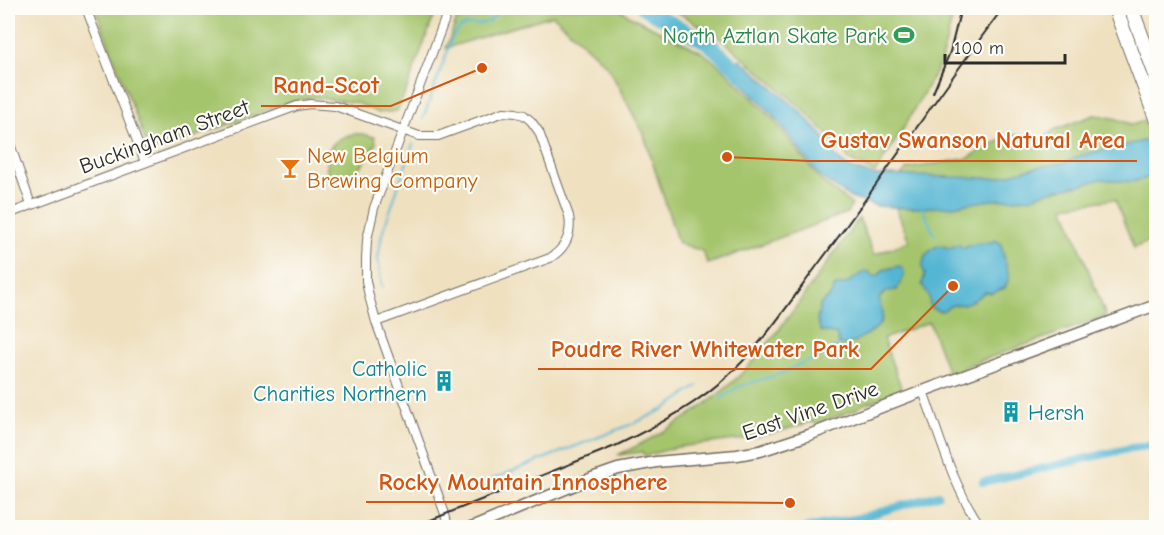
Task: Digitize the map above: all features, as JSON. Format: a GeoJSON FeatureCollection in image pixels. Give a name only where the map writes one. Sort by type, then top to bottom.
{"type":"FeatureCollection","features":[{"type":"Feature","properties":{"kind":"highway"},"geometry":{"type":"LineString","coordinates":[[1115,8],[1155,113]]}},
{"type":"Feature","properties":{"kind":"highway"},"geometry":{"type":"LineString","coordinates":[[1131,8],[1156,75]]}},
{"type":"Feature","properties":{"kind":"main road","name":"East Vine Drive"},"geometry":{"type":"LineString","coordinates":[[471,528],[618,469],[656,462],[760,451],[809,435],[1156,305]]}},
{"type":"Feature","properties":{"kind":"street"},"geometry":{"type":"LineString","coordinates":[[86,8],[145,162]]}},
{"type":"Feature","properties":{"kind":"street"},"geometry":{"type":"LineString","coordinates":[[447,528],[445,514],[376,322],[366,281],[367,240],[374,208],[449,8]]}},
{"type":"Feature","properties":{"kind":"street","name":"Buckingham Street"},"geometry":{"type":"LineString","coordinates":[[8,214],[297,106],[335,105],[419,136],[438,135],[504,112],[524,115],[539,132],[569,216],[569,234],[564,246],[550,258],[376,322]]}},
{"type":"Feature","properties":{"kind":"street"},"geometry":{"type":"LineString","coordinates":[[8,138],[31,205]]}},
{"type":"Feature","properties":{"kind":"street"},"geometry":{"type":"LineString","coordinates":[[923,391],[956,481],[982,528]]}},
{"type":"Feature","properties":{"kind":"green space"},"geometry":{"type":"Polygon","coordinates":[[[95,8],[437,8],[397,111],[378,113],[357,103],[313,97],[283,104],[154,150],[148,148],[95,8]]]}},
{"type":"Feature","properties":{"kind":"green space"},"geometry":{"type":"Polygon","coordinates":[[[461,8],[617,8],[700,51],[722,67],[774,120],[820,180],[852,205],[847,213],[708,264],[702,251],[678,243],[644,135],[608,67],[553,15],[446,48],[461,8]]]}},
{"type":"Feature","properties":{"kind":"green space"},"geometry":{"type":"Polygon","coordinates":[[[670,8],[954,8],[940,64],[875,173],[849,160],[803,109],[718,36],[670,8]]]}},
{"type":"Feature","properties":{"kind":"green space"},"geometry":{"type":"Polygon","coordinates":[[[1094,115],[1113,118],[1132,125],[1144,121],[1156,153],[1156,241],[1155,239],[1134,248],[1115,199],[1064,206],[1106,316],[966,366],[949,375],[929,322],[883,339],[903,392],[896,392],[817,424],[811,422],[744,439],[677,447],[645,456],[642,452],[618,455],[680,421],[710,401],[737,378],[776,333],[859,218],[874,255],[909,241],[891,195],[894,182],[907,169],[969,158],[988,146],[1014,135],[1045,138],[1054,130],[1094,115]]]}},
{"type":"Feature","properties":{"kind":"green space"},"geometry":{"type":"Polygon","coordinates":[[[353,134],[375,137],[376,143],[358,169],[346,176],[329,177],[327,156],[331,147],[338,140],[353,134]]]}},
{"type":"Feature","properties":{"kind":"water"},"geometry":{"type":"Polygon","coordinates":[[[740,59],[801,112],[829,143],[835,156],[850,168],[876,176],[996,178],[1156,138],[1156,176],[1131,182],[1100,179],[1030,198],[992,200],[946,207],[877,206],[851,198],[820,177],[776,118],[728,69],[740,59]]]}},
{"type":"Feature","properties":{"kind":"water"},"geometry":{"type":"Polygon","coordinates":[[[996,240],[1001,244],[1009,278],[1005,288],[992,293],[985,292],[978,298],[953,305],[943,311],[930,307],[929,297],[922,284],[925,274],[922,267],[925,256],[939,245],[949,248],[958,244],[964,248],[996,240]]]}},
{"type":"Feature","properties":{"kind":"water"},"geometry":{"type":"Polygon","coordinates":[[[899,266],[904,272],[904,278],[897,290],[887,292],[879,299],[882,319],[874,330],[855,342],[845,345],[839,345],[837,335],[821,331],[817,320],[820,305],[831,295],[835,286],[846,284],[865,271],[878,276],[883,270],[899,266]]]}},
{"type":"Feature","properties":{"kind":"waterway"},"geometry":{"type":"LineString","coordinates":[[423,119],[453,36],[460,28],[467,25],[490,21],[502,8]]}},
{"type":"Feature","properties":{"kind":"waterway"},"geometry":{"type":"LineString","coordinates":[[644,8],[708,43],[748,79]]}},
{"type":"Feature","properties":{"kind":"waterway"},"geometry":{"type":"LineString","coordinates":[[382,288],[378,258],[382,234],[413,144]]}},
{"type":"Feature","properties":{"kind":"waterway"},"geometry":{"type":"LineString","coordinates":[[922,207],[934,234]]}},
{"type":"Feature","properties":{"kind":"waterway"},"geometry":{"type":"LineString","coordinates":[[721,399],[738,387],[824,356],[839,345]]}},
{"type":"Feature","properties":{"kind":"waterway"},"geometry":{"type":"LineString","coordinates":[[475,487],[637,422],[666,408],[698,386]]}},
{"type":"Feature","properties":{"kind":"waterway"},"geometry":{"type":"LineString","coordinates":[[983,482],[1131,448],[1156,445]]}},
{"type":"Feature","properties":{"kind":"waterway"},"geometry":{"type":"LineString","coordinates":[[806,528],[859,518],[938,495]]}},
{"type":"Feature","properties":{"kind":"railway"},"geometry":{"type":"LineString","coordinates":[[933,93],[950,52],[961,8]]}},
{"type":"Feature","properties":{"kind":"railway"},"geometry":{"type":"LineString","coordinates":[[411,528],[615,446],[678,413],[721,382],[746,358],[778,318],[1003,8]]}},
{"type":"Feature","properties":{"kind":"place","name":"North Aztlan Skate Park"},"geometry":{"type":"Point","coordinates":[904,35]}},
{"type":"Feature","properties":{"kind":"place","name":"Rand-Scot"},"geometry":{"type":"Point","coordinates":[482,68]}},
{"type":"Feature","properties":{"kind":"place","name":"Gustav Swanson Natural Area"},"geometry":{"type":"Point","coordinates":[727,157]}},
{"type":"Feature","properties":{"kind":"place","name":"New Belgium Brewing Company"},"geometry":{"type":"Point","coordinates":[290,168]}},
{"type":"Feature","properties":{"kind":"place","name":"Poudre River Whitewater Park"},"geometry":{"type":"Point","coordinates":[953,286]}},
{"type":"Feature","properties":{"kind":"place","name":"Catholic Charities Northern"},"geometry":{"type":"Point","coordinates":[444,381]}},
{"type":"Feature","properties":{"kind":"place","name":"Hersh"},"geometry":{"type":"Point","coordinates":[1011,412]}},
{"type":"Feature","properties":{"kind":"place","name":"Rocky Mountain Innosphere"},"geometry":{"type":"Point","coordinates":[790,503]}}]}
